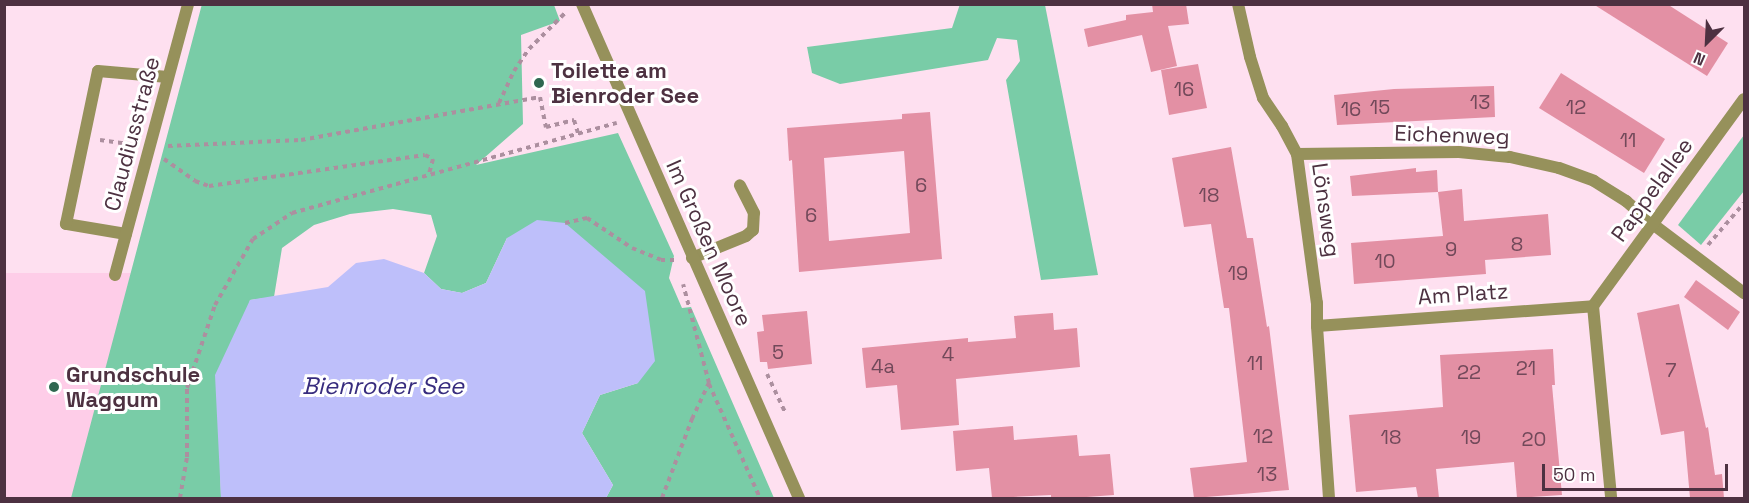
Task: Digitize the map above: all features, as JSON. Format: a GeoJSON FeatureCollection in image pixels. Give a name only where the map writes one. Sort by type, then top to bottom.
{"type":"FeatureCollection","features":[{"type":"Feature","properties":{"kind":"street","name":"Claudiusstraße"},"geometry":{"type":"LineString","coordinates":[[116,274],[188,4]]}},
{"type":"Feature","properties":{"kind":"street","name":"Im Großen Moore"},"geometry":{"type":"LineString","coordinates":[[582,4],[799,498]]}},
{"type":"Feature","properties":{"kind":"street","name":"Lönsweg"},"geometry":{"type":"LineString","coordinates":[[1238,4],[1250,57],[1263,98],[1297,154],[1317,303],[1317,326]]}},
{"type":"Feature","properties":{"kind":"street"},"geometry":{"type":"LineString","coordinates":[[126,234],[66,224],[98,71],[168,77]]}},
{"type":"Feature","properties":{"kind":"street","name":"Pappelallee"},"geometry":{"type":"LineString","coordinates":[[1593,306],[1744,99]]}},
{"type":"Feature","properties":{"kind":"street","name":"Eichenweg"},"geometry":{"type":"LineString","coordinates":[[1297,154],[1459,152],[1510,157],[1559,168],[1594,181],[1626,201],[1744,293]]}},
{"type":"Feature","properties":{"kind":"street"},"geometry":{"type":"LineString","coordinates":[[695,263],[753,230],[754,213],[740,185]]}},
{"type":"Feature","properties":{"kind":"street"},"geometry":{"type":"LineString","coordinates":[[1593,306],[1611,498]]}},
{"type":"Feature","properties":{"kind":"street","name":"Am Platz"},"geometry":{"type":"LineString","coordinates":[[1317,326],[1593,306]]}},
{"type":"Feature","properties":{"kind":"street"},"geometry":{"type":"LineString","coordinates":[[1317,326],[1329,498]]}},
{"type":"Feature","properties":{"kind":"path"},"geometry":{"type":"LineString","coordinates":[[499,103],[514,71],[529,49],[554,27],[572,4]]}},
{"type":"Feature","properties":{"kind":"path"},"geometry":{"type":"LineString","coordinates":[[84,138],[150,147],[301,140],[540,97],[546,127],[574,120],[578,133]]}},
{"type":"Feature","properties":{"kind":"path"},"geometry":{"type":"LineString","coordinates":[[180,498],[187,457],[187,388],[215,305],[253,239],[292,213],[632,119]]}},
{"type":"Feature","properties":{"kind":"path"},"geometry":{"type":"LineString","coordinates":[[150,147],[195,181],[209,186],[425,155],[433,159],[428,175]]}},
{"type":"Feature","properties":{"kind":"path"},"geometry":{"type":"LineString","coordinates":[[1697,257],[1744,203]]}},
{"type":"Feature","properties":{"kind":"path"},"geometry":{"type":"LineString","coordinates":[[565,223],[587,218],[642,252],[661,260],[695,263],[683,283],[709,384],[760,498]]}},
{"type":"Feature","properties":{"kind":"path"},"geometry":{"type":"LineString","coordinates":[[662,498],[692,419],[709,384]]}},
{"type":"Feature","properties":{"kind":"shaded area","name":"Grundschule Waggum"},"geometry":{"type":"Polygon","coordinates":[[[5,273],[131,273],[74,498],[5,498],[5,273]]]}},
{"type":"Feature","properties":{"kind":"green space"},"geometry":{"type":"Polygon","coordinates":[[[202,4],[554,5],[560,21],[521,35],[523,124],[476,165],[618,133],[674,256],[669,278],[682,308],[691,307],[774,498],[606,498],[613,485],[582,433],[600,395],[638,383],[507,238],[486,283],[462,293],[441,289],[424,273],[437,236],[431,215],[393,209],[350,214],[314,225],[282,248],[274,297],[250,300],[220,460],[221,498],[71,498],[202,4]]]}},
{"type":"Feature","properties":{"kind":"green space"},"geometry":{"type":"Polygon","coordinates":[[[960,4],[1045,5],[1098,275],[1041,280],[1006,80],[1020,61],[1017,40],[997,38],[988,60],[840,84],[812,73],[807,47],[952,28],[960,4]]]}},
{"type":"Feature","properties":{"kind":"green space"},"geometry":{"type":"Polygon","coordinates":[[[1744,135],[1744,191],[1701,245],[1678,225],[1744,135]]]}},
{"type":"Feature","properties":{"kind":"water","name":"Bienroder See"},"geometry":{"type":"Polygon","coordinates":[[[537,220],[565,223],[645,291],[655,361],[638,383],[600,395],[582,433],[613,485],[606,498],[221,498],[215,375],[250,300],[328,287],[356,263],[384,259],[424,273],[441,289],[462,293],[486,283],[507,238],[537,220]]]}},
{"type":"Feature","properties":{"kind":"building"},"geometry":{"type":"Polygon","coordinates":[[[1152,4],[1186,4],[1189,24],[1168,26],[1177,66],[1151,72],[1142,35],[1088,47],[1084,29],[1126,20],[1126,15],[1153,12],[1152,4]]]}},
{"type":"Feature","properties":{"kind":"building"},"geometry":{"type":"Polygon","coordinates":[[[1593,4],[1667,4],[1728,43],[1707,76],[1593,4]]]}},
{"type":"Feature","properties":{"kind":"building"},"geometry":{"type":"Polygon","coordinates":[[[1198,64],[1207,108],[1169,115],[1161,70],[1198,64]]]}},
{"type":"Feature","properties":{"kind":"building"},"geometry":{"type":"Polygon","coordinates":[[[1561,73],[1665,139],[1644,173],[1539,108],[1561,73]]]}},
{"type":"Feature","properties":{"kind":"building"},"geometry":{"type":"Polygon","coordinates":[[[1494,86],[1495,117],[1337,125],[1334,95],[1394,89],[1494,86]]]}},
{"type":"Feature","properties":{"kind":"building"},"geometry":{"type":"Polygon","coordinates":[[[930,112],[942,259],[799,272],[792,160],[789,161],[787,128],[902,119],[902,114],[930,112]],[[904,151],[824,158],[829,241],[910,233],[904,151]]]}},
{"type":"Feature","properties":{"kind":"building"},"geometry":{"type":"Polygon","coordinates":[[[1231,147],[1247,238],[1253,238],[1267,327],[1269,326],[1289,490],[1194,498],[1190,468],[1247,462],[1229,308],[1224,308],[1211,224],[1184,227],[1172,158],[1231,147]]]}},
{"type":"Feature","properties":{"kind":"building"},"geometry":{"type":"Polygon","coordinates":[[[1416,168],[1416,172],[1437,170],[1438,192],[1352,196],[1350,176],[1416,168]]]}},
{"type":"Feature","properties":{"kind":"building"},"geometry":{"type":"Polygon","coordinates":[[[1462,189],[1464,221],[1548,214],[1551,255],[1485,260],[1486,274],[1354,284],[1351,243],[1443,236],[1438,192],[1462,189]]]}},
{"type":"Feature","properties":{"kind":"building"},"geometry":{"type":"Polygon","coordinates":[[[1696,280],[1740,312],[1728,330],[1684,297],[1696,280]]]}},
{"type":"Feature","properties":{"kind":"building"},"geometry":{"type":"Polygon","coordinates":[[[1679,304],[1706,428],[1708,427],[1715,475],[1722,474],[1724,498],[1690,498],[1684,431],[1661,435],[1637,313],[1679,304]]]}},
{"type":"Feature","properties":{"kind":"building"},"geometry":{"type":"Polygon","coordinates":[[[807,311],[812,364],[768,369],[767,362],[760,362],[757,332],[764,331],[762,315],[807,311]]]}},
{"type":"Feature","properties":{"kind":"building"},"geometry":{"type":"Polygon","coordinates":[[[1053,313],[1054,330],[1077,328],[1080,367],[956,379],[959,425],[901,430],[897,385],[866,388],[862,348],[968,338],[968,342],[1016,338],[1014,316],[1053,313]]]}},
{"type":"Feature","properties":{"kind":"building"},"geometry":{"type":"Polygon","coordinates":[[[1553,349],[1555,385],[1552,385],[1562,495],[1517,498],[1514,462],[1436,469],[1439,498],[1418,498],[1416,487],[1356,492],[1349,415],[1443,407],[1440,355],[1553,349]]]}},
{"type":"Feature","properties":{"kind":"building"},"geometry":{"type":"Polygon","coordinates":[[[1013,426],[1014,440],[1077,435],[1079,456],[1110,454],[1114,495],[1073,498],[1051,498],[1051,495],[992,498],[989,468],[956,471],[953,431],[1013,426]]]}},
{"type":"Feature","properties":{"kind":"place","name":"Toilette am Bienroder See"},"geometry":{"type":"Point","coordinates":[539,83]}},
{"type":"Feature","properties":{"kind":"place","name":"Grundschule Waggum"},"geometry":{"type":"Point","coordinates":[54,387]}}]}
